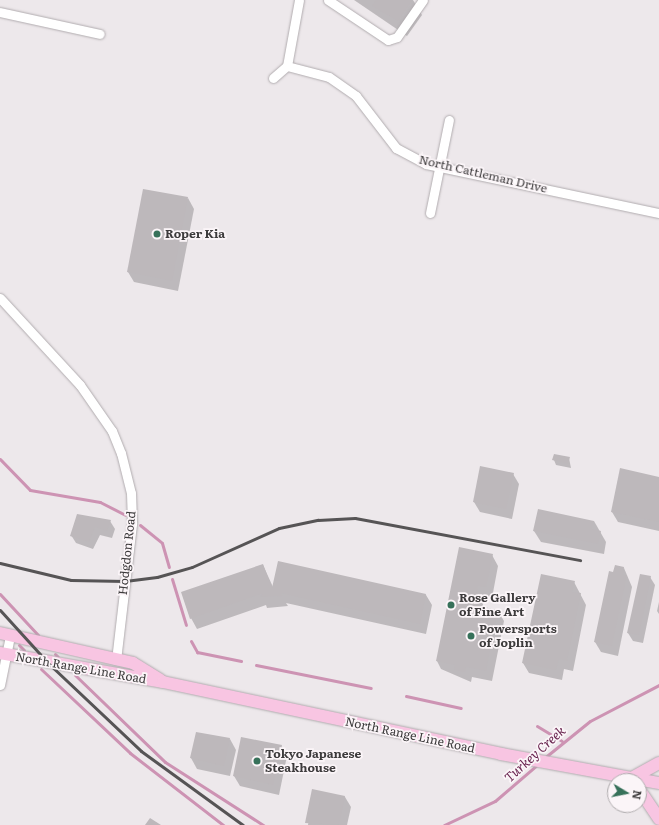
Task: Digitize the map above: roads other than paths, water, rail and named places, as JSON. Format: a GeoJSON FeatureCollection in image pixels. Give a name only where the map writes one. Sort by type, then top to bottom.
{"type":"FeatureCollection","features":[{"type":"Feature","properties":{"kind":"main road","name":"North Range Line Road"},"geometry":{"type":"LineString","coordinates":[[5,635],[133,663],[163,682]]}},
{"type":"Feature","properties":{"kind":"main road","name":"North Range Line Road"},"geometry":{"type":"LineString","coordinates":[[3,654],[163,682],[502,754],[607,774]]}},
{"type":"Feature","properties":{"kind":"main road"},"geometry":{"type":"LineString","coordinates":[[641,773],[659,762]]}},
{"type":"Feature","properties":{"kind":"main road","name":"North Range Line Road"},"geometry":{"type":"LineString","coordinates":[[647,781],[659,783]]}},
{"type":"Feature","properties":{"kind":"main road"},"geometry":{"type":"LineString","coordinates":[[647,801],[659,819]]}},
{"type":"Feature","properties":{"kind":"street"},"geometry":{"type":"LineString","coordinates":[[273,78],[287,66],[299,0]]}},
{"type":"Feature","properties":{"kind":"street"},"geometry":{"type":"LineString","coordinates":[[328,0],[388,40],[397,37],[423,0]]}},
{"type":"Feature","properties":{"kind":"street"},"geometry":{"type":"LineString","coordinates":[[0,12],[100,34]]}},
{"type":"Feature","properties":{"kind":"street","name":"North Cattleman Drive"},"geometry":{"type":"LineString","coordinates":[[287,66],[343,85],[396,148],[439,167],[659,213]]}},
{"type":"Feature","properties":{"kind":"street"},"geometry":{"type":"LineString","coordinates":[[430,213],[449,120]]}},
{"type":"Feature","properties":{"kind":"street","name":"Hodgdon Road"},"geometry":{"type":"LineString","coordinates":[[0,298],[80,385],[112,431],[121,453],[131,493],[132,524],[116,660]]}},
{"type":"Feature","properties":{"kind":"street"},"geometry":{"type":"LineString","coordinates":[[0,685],[5,635]]}},
{"type":"Feature","properties":{"kind":"waterway"},"geometry":{"type":"LineString","coordinates":[[0,459],[30,490],[100,502],[125,515]]}},
{"type":"Feature","properties":{"kind":"waterway"},"geometry":{"type":"LineString","coordinates":[[140,525],[162,543],[169,567]]}},
{"type":"Feature","properties":{"kind":"waterway"},"geometry":{"type":"LineString","coordinates":[[172,579],[186,625]]}},
{"type":"Feature","properties":{"kind":"waterway"},"geometry":{"type":"LineString","coordinates":[[0,594],[38,635]]}},
{"type":"Feature","properties":{"kind":"waterway"},"geometry":{"type":"LineString","coordinates":[[191,641],[197,652],[241,661]]}},
{"type":"Feature","properties":{"kind":"waterway"},"geometry":{"type":"LineString","coordinates":[[19,645],[24,650]]}},
{"type":"Feature","properties":{"kind":"waterway"},"geometry":{"type":"LineString","coordinates":[[55,654],[58,657]]}},
{"type":"Feature","properties":{"kind":"waterway"},"geometry":{"type":"LineString","coordinates":[[256,665],[371,688]]}},
{"type":"Feature","properties":{"kind":"waterway"},"geometry":{"type":"LineString","coordinates":[[41,669],[130,753],[223,825]]}},
{"type":"Feature","properties":{"kind":"waterway"},"geometry":{"type":"LineString","coordinates":[[75,675],[165,762],[263,825]]}},
{"type":"Feature","properties":{"kind":"waterway","name":"Turkey Creek"},"geometry":{"type":"LineString","coordinates":[[543,759],[590,721],[659,685]]}},
{"type":"Feature","properties":{"kind":"waterway"},"geometry":{"type":"LineString","coordinates":[[406,696],[461,708]]}},
{"type":"Feature","properties":{"kind":"waterway"},"geometry":{"type":"LineString","coordinates":[[537,726],[562,741]]}},
{"type":"Feature","properties":{"kind":"waterway","name":"Turkey Creek"},"geometry":{"type":"LineString","coordinates":[[444,825],[495,801],[538,764]]}},
{"type":"Feature","properties":{"kind":"railway"},"geometry":{"type":"LineString","coordinates":[[0,563],[71,580],[125,581],[157,577],[192,567],[279,528],[318,520],[355,518],[580,560]]}},
{"type":"Feature","properties":{"kind":"railway"},"geometry":{"type":"LineString","coordinates":[[0,610],[48,663],[141,751],[243,825]]}},
{"type":"Feature","properties":{"kind":"place","name":"Roper Kia"},"geometry":{"type":"Point","coordinates":[157,234]}},
{"type":"Feature","properties":{"kind":"place","name":"Rose Gallery of Fine Art"},"geometry":{"type":"Point","coordinates":[451,605]}},
{"type":"Feature","properties":{"kind":"place","name":"Powersports of Joplin"},"geometry":{"type":"Point","coordinates":[471,636]}},
{"type":"Feature","properties":{"kind":"place","name":"Tokyo Japanese Steakhouse"},"geometry":{"type":"Point","coordinates":[257,761]}}]}
